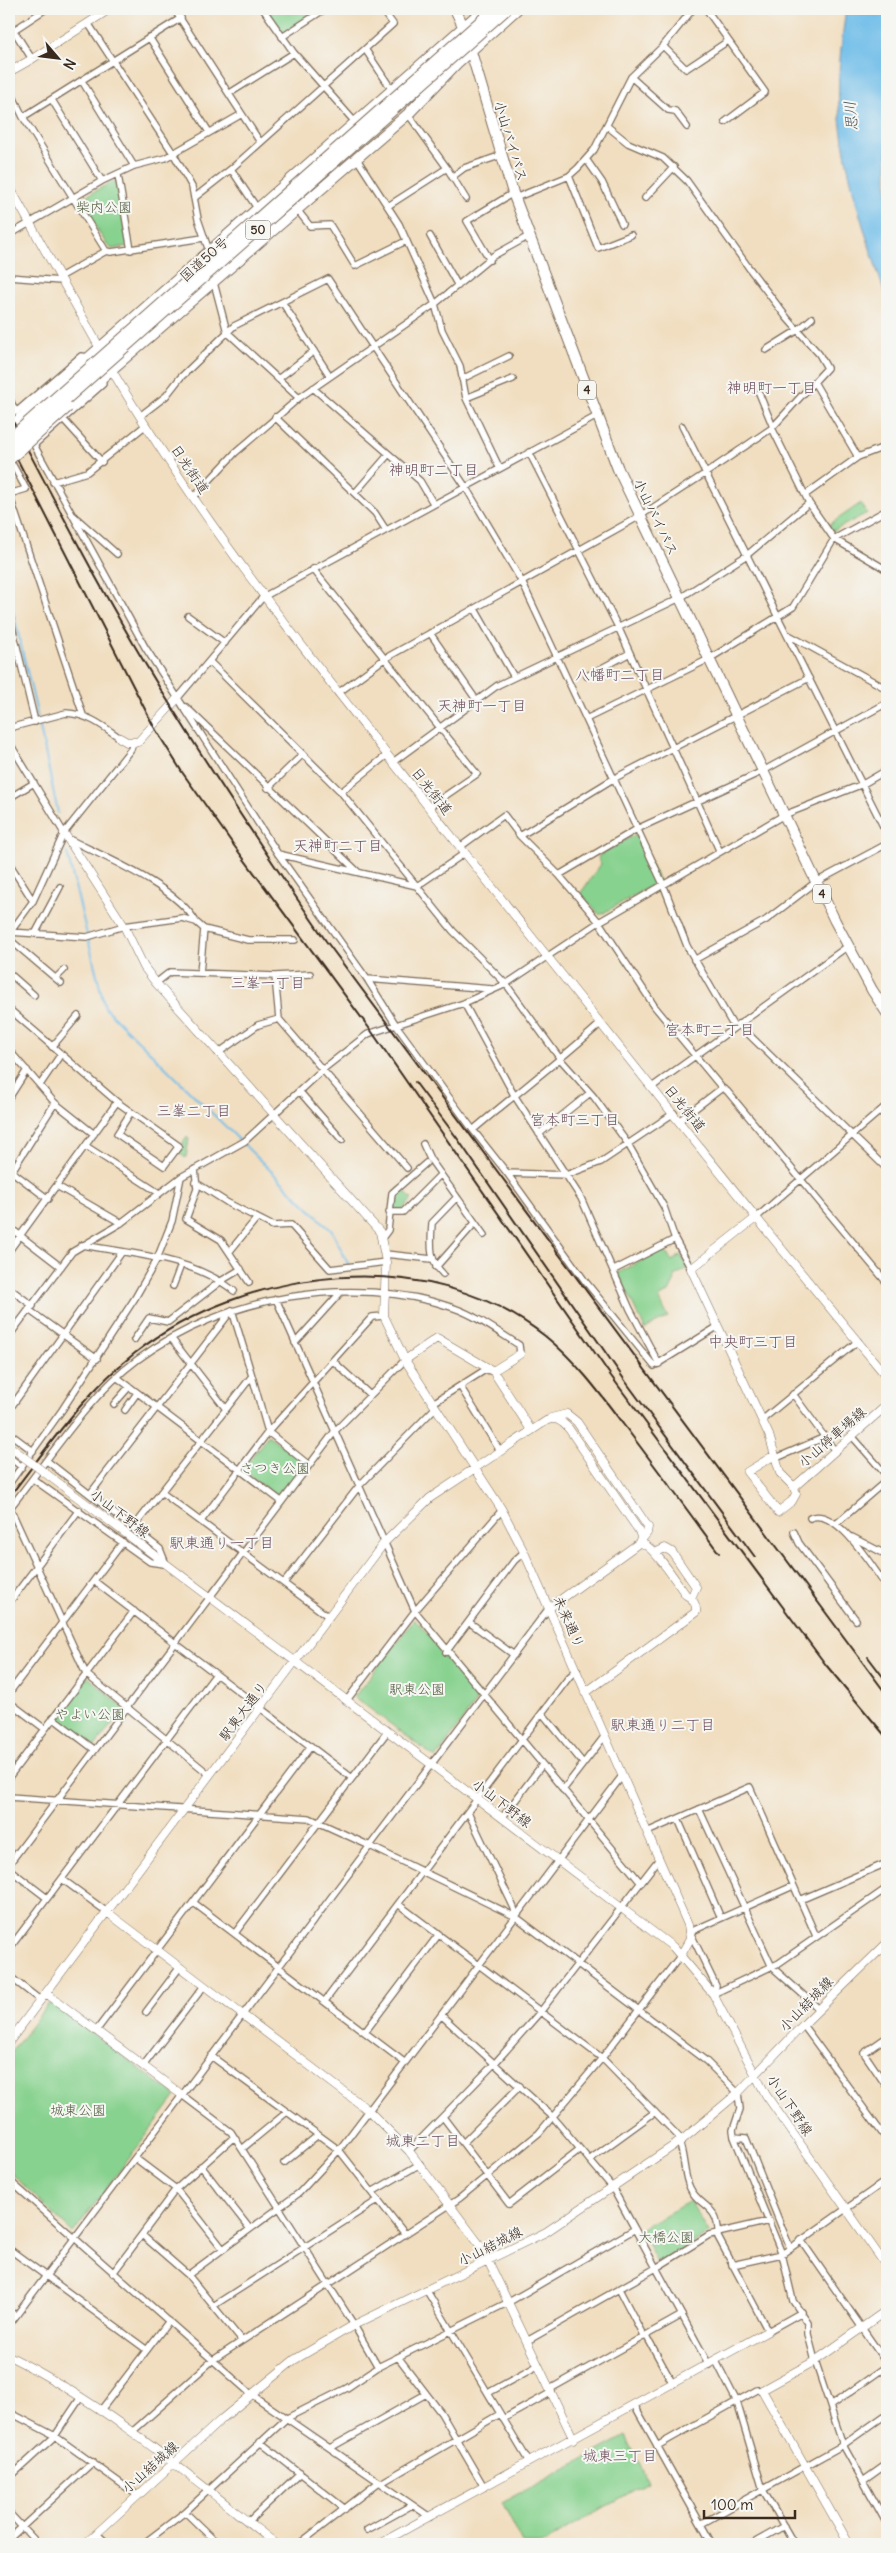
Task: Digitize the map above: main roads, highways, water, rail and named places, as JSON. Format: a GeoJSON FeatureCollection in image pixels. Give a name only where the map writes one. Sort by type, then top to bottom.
{"type":"FeatureCollection","features":[{"type":"Feature","properties":{"kind":"highway","name":"小山バイパス"},"geometry":{"type":"LineString","coordinates":[[455,9],[464,28],[514,195],[622,478],[816,882],[848,946],[887,1013]]}},
{"type":"Feature","properties":{"kind":"highway"},"geometry":{"type":"LineString","coordinates":[[9,428],[354,121],[484,9]]}},
{"type":"Feature","properties":{"kind":"highway","name":"国道50号"},"geometry":{"type":"LineString","coordinates":[[9,439],[494,9]]}},
{"type":"Feature","properties":{"kind":"highway","name":"国道50号"},"geometry":{"type":"LineString","coordinates":[[9,450],[507,9]]}},
{"type":"Feature","properties":{"kind":"highway"},"geometry":{"type":"LineString","coordinates":[[10,463],[68,407],[213,279],[252,250],[408,114],[470,51],[517,9]]}},
{"type":"Feature","properties":{"kind":"water","name":"思川"},"geometry":{"type":"Polygon","coordinates":[[[846,9],[887,9],[887,300],[859,211],[843,142],[839,105],[839,78],[846,9]]]}},
{"type":"Feature","properties":{"kind":"waterway"},"geometry":{"type":"LineString","coordinates":[[9,594],[38,718]]}},
{"type":"Feature","properties":{"kind":"waterway"},"geometry":{"type":"LineString","coordinates":[[39,723],[58,813]]}},
{"type":"Feature","properties":{"kind":"waterway"},"geometry":{"type":"LineString","coordinates":[[67,853],[105,1008],[332,1231],[351,1270]]}},
{"type":"Feature","properties":{"kind":"railway"},"geometry":{"type":"LineString","coordinates":[[9,414],[124,628],[185,729],[305,911],[887,1695]]}},
{"type":"Feature","properties":{"kind":"railway"},"geometry":{"type":"LineString","coordinates":[[9,443],[154,727],[182,772],[372,1032],[611,1376],[826,1665],[887,1738]]}},
{"type":"Feature","properties":{"kind":"railway"},"geometry":{"type":"LineString","coordinates":[[415,1082],[457,1138],[626,1382],[755,1557]]}},
{"type":"Feature","properties":{"kind":"railway"},"geometry":{"type":"LineString","coordinates":[[9,1497],[68,1421],[99,1385],[135,1353],[180,1324],[230,1301],[283,1285],[338,1277],[394,1278],[448,1288],[499,1307],[545,1336],[577,1366],[596,1389],[719,1553]]}},
{"type":"Feature","properties":{"kind":"railway"},"geometry":{"type":"LineString","coordinates":[[868,1657],[887,1682]]}},
{"type":"Feature","properties":{"kind":"district","name":"神明町一丁目"},"geometry":{"type":"Point","coordinates":[772,388]}},
{"type":"Feature","properties":{"kind":"district","name":"神明町二丁目"},"geometry":{"type":"Point","coordinates":[434,470]}},
{"type":"Feature","properties":{"kind":"district","name":"八幡町二丁目"},"geometry":{"type":"Point","coordinates":[620,675]}},
{"type":"Feature","properties":{"kind":"district","name":"天神町一丁目"},"geometry":{"type":"Point","coordinates":[482,706]}},
{"type":"Feature","properties":{"kind":"district","name":"天神町二丁目"},"geometry":{"type":"Point","coordinates":[338,846]}},
{"type":"Feature","properties":{"kind":"district","name":"三峯一丁目"},"geometry":{"type":"Point","coordinates":[268,983]}},
{"type":"Feature","properties":{"kind":"district","name":"宮本町二丁目"},"geometry":{"type":"Point","coordinates":[710,1030]}},
{"type":"Feature","properties":{"kind":"district","name":"三峯二丁目"},"geometry":{"type":"Point","coordinates":[194,1111]}},
{"type":"Feature","properties":{"kind":"district","name":"宮本町三丁目"},"geometry":{"type":"Point","coordinates":[575,1120]}},
{"type":"Feature","properties":{"kind":"district","name":"中央町三丁目"},"geometry":{"type":"Point","coordinates":[753,1342]}},
{"type":"Feature","properties":{"kind":"district","name":"駅東通り一丁目"},"geometry":{"type":"Point","coordinates":[222,1543]}},
{"type":"Feature","properties":{"kind":"district","name":"駅東通り二丁目"},"geometry":{"type":"Point","coordinates":[663,1725]}},
{"type":"Feature","properties":{"kind":"district","name":"城東二丁目"},"geometry":{"type":"Point","coordinates":[423,2141]}},
{"type":"Feature","properties":{"kind":"district","name":"城東三丁目"},"geometry":{"type":"Point","coordinates":[620,2456]}},
{"type":"Feature","properties":{"kind":"park label","name":"柴内公園"},"geometry":{"type":"Point","coordinates":[104,207]}},
{"type":"Feature","properties":{"kind":"park label","name":"さつき公園"},"geometry":{"type":"Point","coordinates":[275,1468]}},
{"type":"Feature","properties":{"kind":"park label","name":"駅東公園"},"geometry":{"type":"Point","coordinates":[417,1689]}},
{"type":"Feature","properties":{"kind":"park label","name":"やよい公園"},"geometry":{"type":"Point","coordinates":[90,1714]}},
{"type":"Feature","properties":{"kind":"park label","name":"城東公園"},"geometry":{"type":"Point","coordinates":[78,2110]}},
{"type":"Feature","properties":{"kind":"park label","name":"大橋公園"},"geometry":{"type":"Point","coordinates":[666,2237]}}]}
